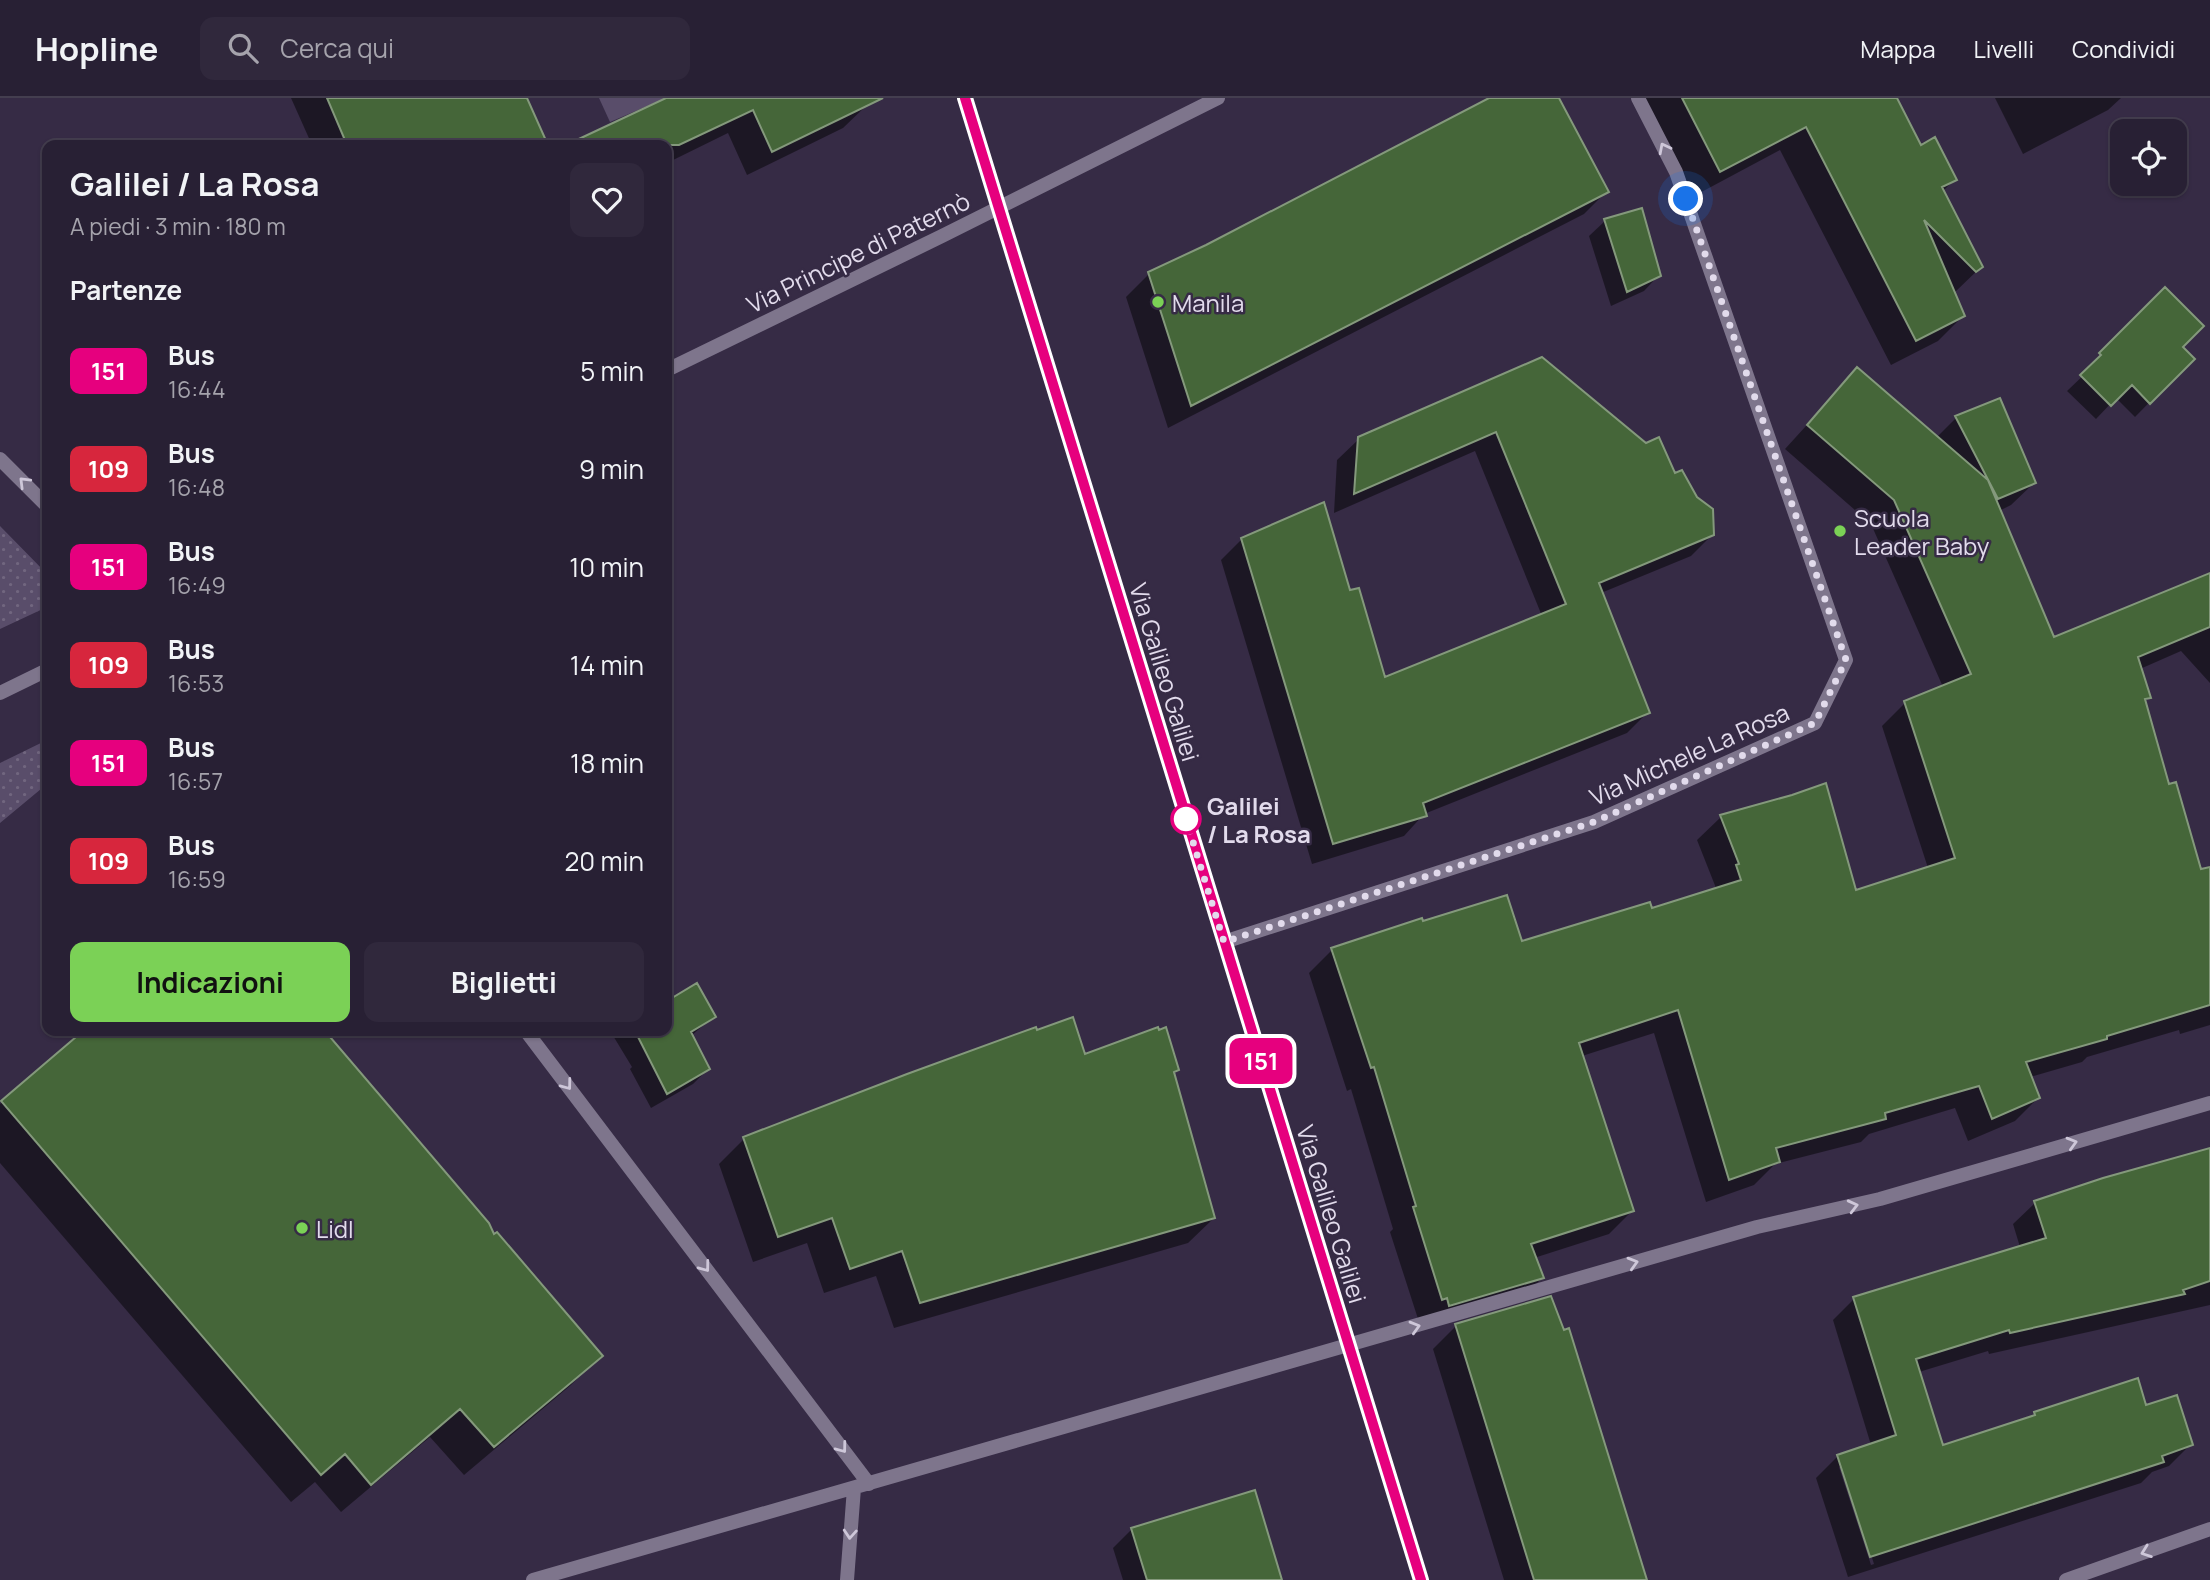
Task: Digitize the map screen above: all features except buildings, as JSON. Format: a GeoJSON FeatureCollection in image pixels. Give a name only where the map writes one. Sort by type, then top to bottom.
{"type":"FeatureCollection","features":[{"type":"Feature","properties":{"kind":"street","name":"Via Galileo Galilei"},"geometry":{"type":"LineString","coordinates":[[965,98],[1421,1580]]}},
{"type":"Feature","properties":{"kind":"street","name":"Via Principe di Paternò"},"geometry":{"type":"LineString","coordinates":[[672,368],[1218,98]]}},
{"type":"Feature","properties":{"kind":"street","name":"Via Michele La Rosa"},"geometry":{"type":"LineString","coordinates":[[1224,942],[1594,822],[1815,723],[1846,660],[1676,172],[1638,98]]}},
{"type":"Feature","properties":{"kind":"street"},"geometry":{"type":"LineString","coordinates":[[0,458],[42,501]]}},
{"type":"Feature","properties":{"kind":"street"},"geometry":{"type":"LineString","coordinates":[[0,693],[42,672]]}},
{"type":"Feature","properties":{"kind":"street"},"geometry":{"type":"LineString","coordinates":[[530,1036],[869,1484]]}},
{"type":"Feature","properties":{"kind":"street"},"geometry":{"type":"LineString","coordinates":[[533,1580],[1757,1227],[1880,1199],[2210,1103]]}},
{"type":"Feature","properties":{"kind":"street"},"geometry":{"type":"LineString","coordinates":[[847,1580],[854,1488]]}},
{"type":"Feature","properties":{"kind":"street"},"geometry":{"type":"LineString","coordinates":[[2067,1580],[2210,1529]]}},
{"type":"Feature","properties":{"kind":"shaded area"},"geometry":{"type":"Polygon","coordinates":[[[599,98],[666,98],[610,122],[599,98]]]}},
{"type":"Feature","properties":{"kind":"shaded area"},"geometry":{"type":"Polygon","coordinates":[[[0,526],[42,569],[42,609],[0,629],[0,526]]]}},
{"type":"Feature","properties":{"kind":"shaded area"},"geometry":{"type":"Polygon","coordinates":[[[42,742],[42,788],[0,823],[0,763],[42,742]]]}},
{"type":"Feature","properties":{"kind":"bus line","name":"151"},"geometry":{"type":"LineString","coordinates":[[965,98],[1421,1580]]}},
{"type":"Feature","properties":{"kind":"place","name":"Manila"},"geometry":{"type":"Point","coordinates":[1158,302]}},
{"type":"Feature","properties":{"kind":"place","name":"Scuola Leader Baby"},"geometry":{"type":"Point","coordinates":[1840,531]}},
{"type":"Feature","properties":{"kind":"place","name":"Galilei / La Rosa"},"geometry":{"type":"Point","coordinates":[1186,819]}},
{"type":"Feature","properties":{"kind":"place","name":"Lidl"},"geometry":{"type":"Point","coordinates":[302,1228]}},
{"type":"Feature","properties":{"kind":"route"},"geometry":{"type":"LineString","coordinates":[[1186,819],[1184,813],[1224,942],[1594,822],[1815,723],[1846,660],[1686,199]]}}]}
